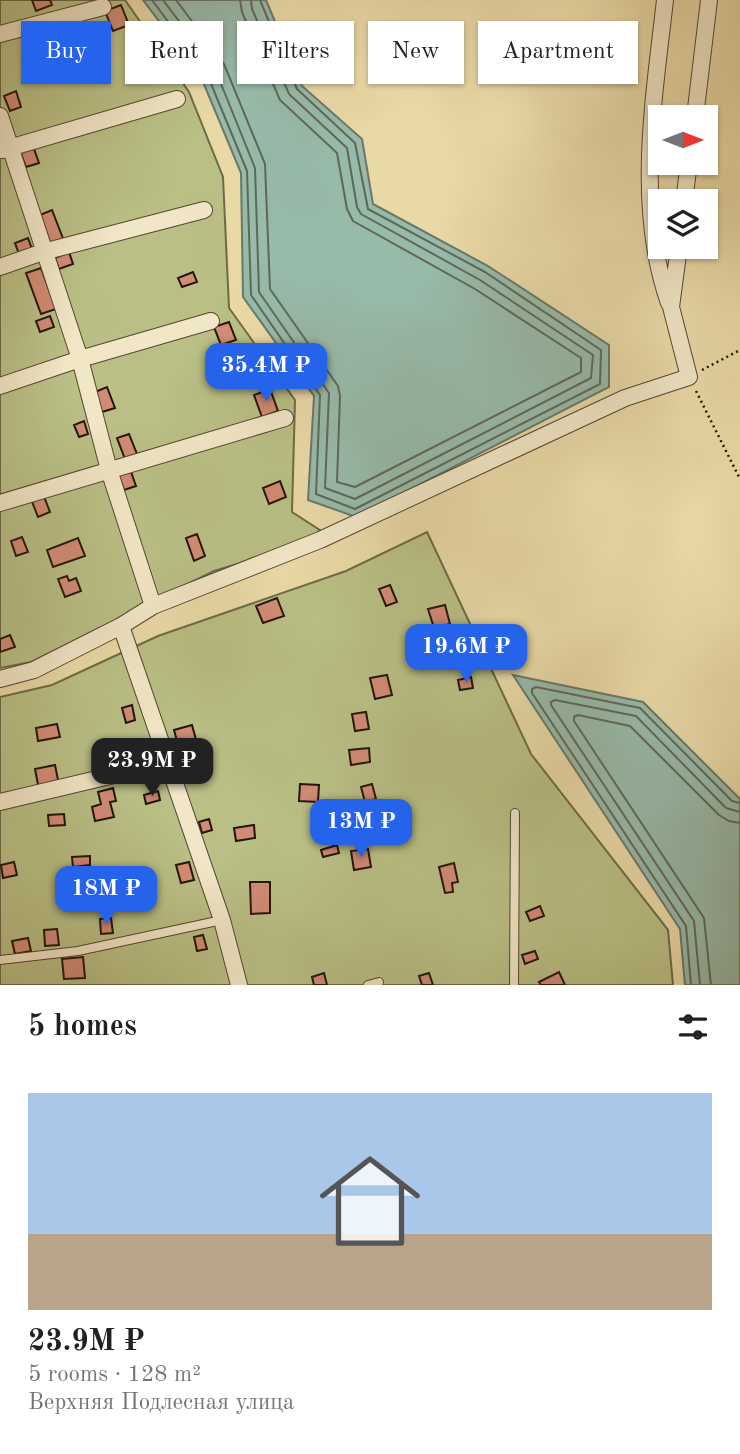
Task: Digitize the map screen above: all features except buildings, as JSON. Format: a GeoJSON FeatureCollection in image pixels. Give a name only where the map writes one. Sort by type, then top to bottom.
{"type":"FeatureCollection","features":[{"type":"Feature","properties":{"kind":"street"},"geometry":{"type":"LineString","coordinates":[[0,679],[34,670],[121,626],[153,606],[320,540],[625,398],[689,377],[661,279],[650,201],[652,124],[665,0]]}},
{"type":"Feature","properties":{"kind":"street"},"geometry":{"type":"LineString","coordinates":[[696,105],[709,0]]}},
{"type":"Feature","properties":{"kind":"street"},"geometry":{"type":"LineString","coordinates":[[0,34],[103,7]]}},
{"type":"Feature","properties":{"kind":"street"},"geometry":{"type":"LineString","coordinates":[[5,149],[177,99]]}},
{"type":"Feature","properties":{"kind":"street"},"geometry":{"type":"LineString","coordinates":[[0,116],[5,149],[80,359],[110,470],[153,606]]}},
{"type":"Feature","properties":{"kind":"street"},"geometry":{"type":"LineString","coordinates":[[0,267],[43,252],[204,210]]}},
{"type":"Feature","properties":{"kind":"street"},"geometry":{"type":"LineString","coordinates":[[671,307],[677,259]]}},
{"type":"Feature","properties":{"kind":"street"},"geometry":{"type":"LineString","coordinates":[[0,386],[80,359],[211,321]]}},
{"type":"Feature","properties":{"kind":"street"},"geometry":{"type":"LineString","coordinates":[[0,503],[285,418]]}},
{"type":"Feature","properties":{"kind":"street"},"geometry":{"type":"LineString","coordinates":[[121,626],[222,920],[239,985]]}},
{"type":"Feature","properties":{"kind":"street"},"geometry":{"type":"LineString","coordinates":[[0,802],[169,762]]}},
{"type":"Feature","properties":{"kind":"lane"},"geometry":{"type":"LineString","coordinates":[[514,985],[515,813]]}},
{"type":"Feature","properties":{"kind":"lane"},"geometry":{"type":"LineString","coordinates":[[0,960],[78,951],[222,920]]}},
{"type":"Feature","properties":{"kind":"lane"},"geometry":{"type":"LineString","coordinates":[[368,985],[379,982]]}},
{"type":"Feature","properties":{"kind":"path"},"geometry":{"type":"LineString","coordinates":[[740,351],[689,377],[740,479]]}},
{"type":"Feature","properties":{"kind":"green space"},"geometry":{"type":"Polygon","coordinates":[[[0,0],[125,0],[140,21],[125,21],[125,84],[183,84],[189,92],[223,177],[229,308],[295,400],[292,512],[329,536],[214,571],[31,662],[0,668],[0,0]]]}},
{"type":"Feature","properties":{"kind":"green space"},"geometry":{"type":"Polygon","coordinates":[[[427,532],[531,754],[668,930],[673,985],[0,985],[0,697],[52,685],[158,636],[346,571],[427,532]]]}},
{"type":"Feature","properties":{"kind":"water"},"geometry":{"type":"Polygon","coordinates":[[[143,0],[266,0],[275,21],[237,21],[237,84],[301,84],[362,139],[373,204],[488,266],[609,345],[609,387],[356,517],[308,500],[314,396],[243,297],[241,173],[204,84],[223,84],[223,21],[159,21],[143,0]]]}},
{"type":"Feature","properties":{"kind":"water"},"geometry":{"type":"Polygon","coordinates":[[[513,675],[643,702],[740,799],[740,985],[685,985],[680,929],[513,675]]]}}]}
